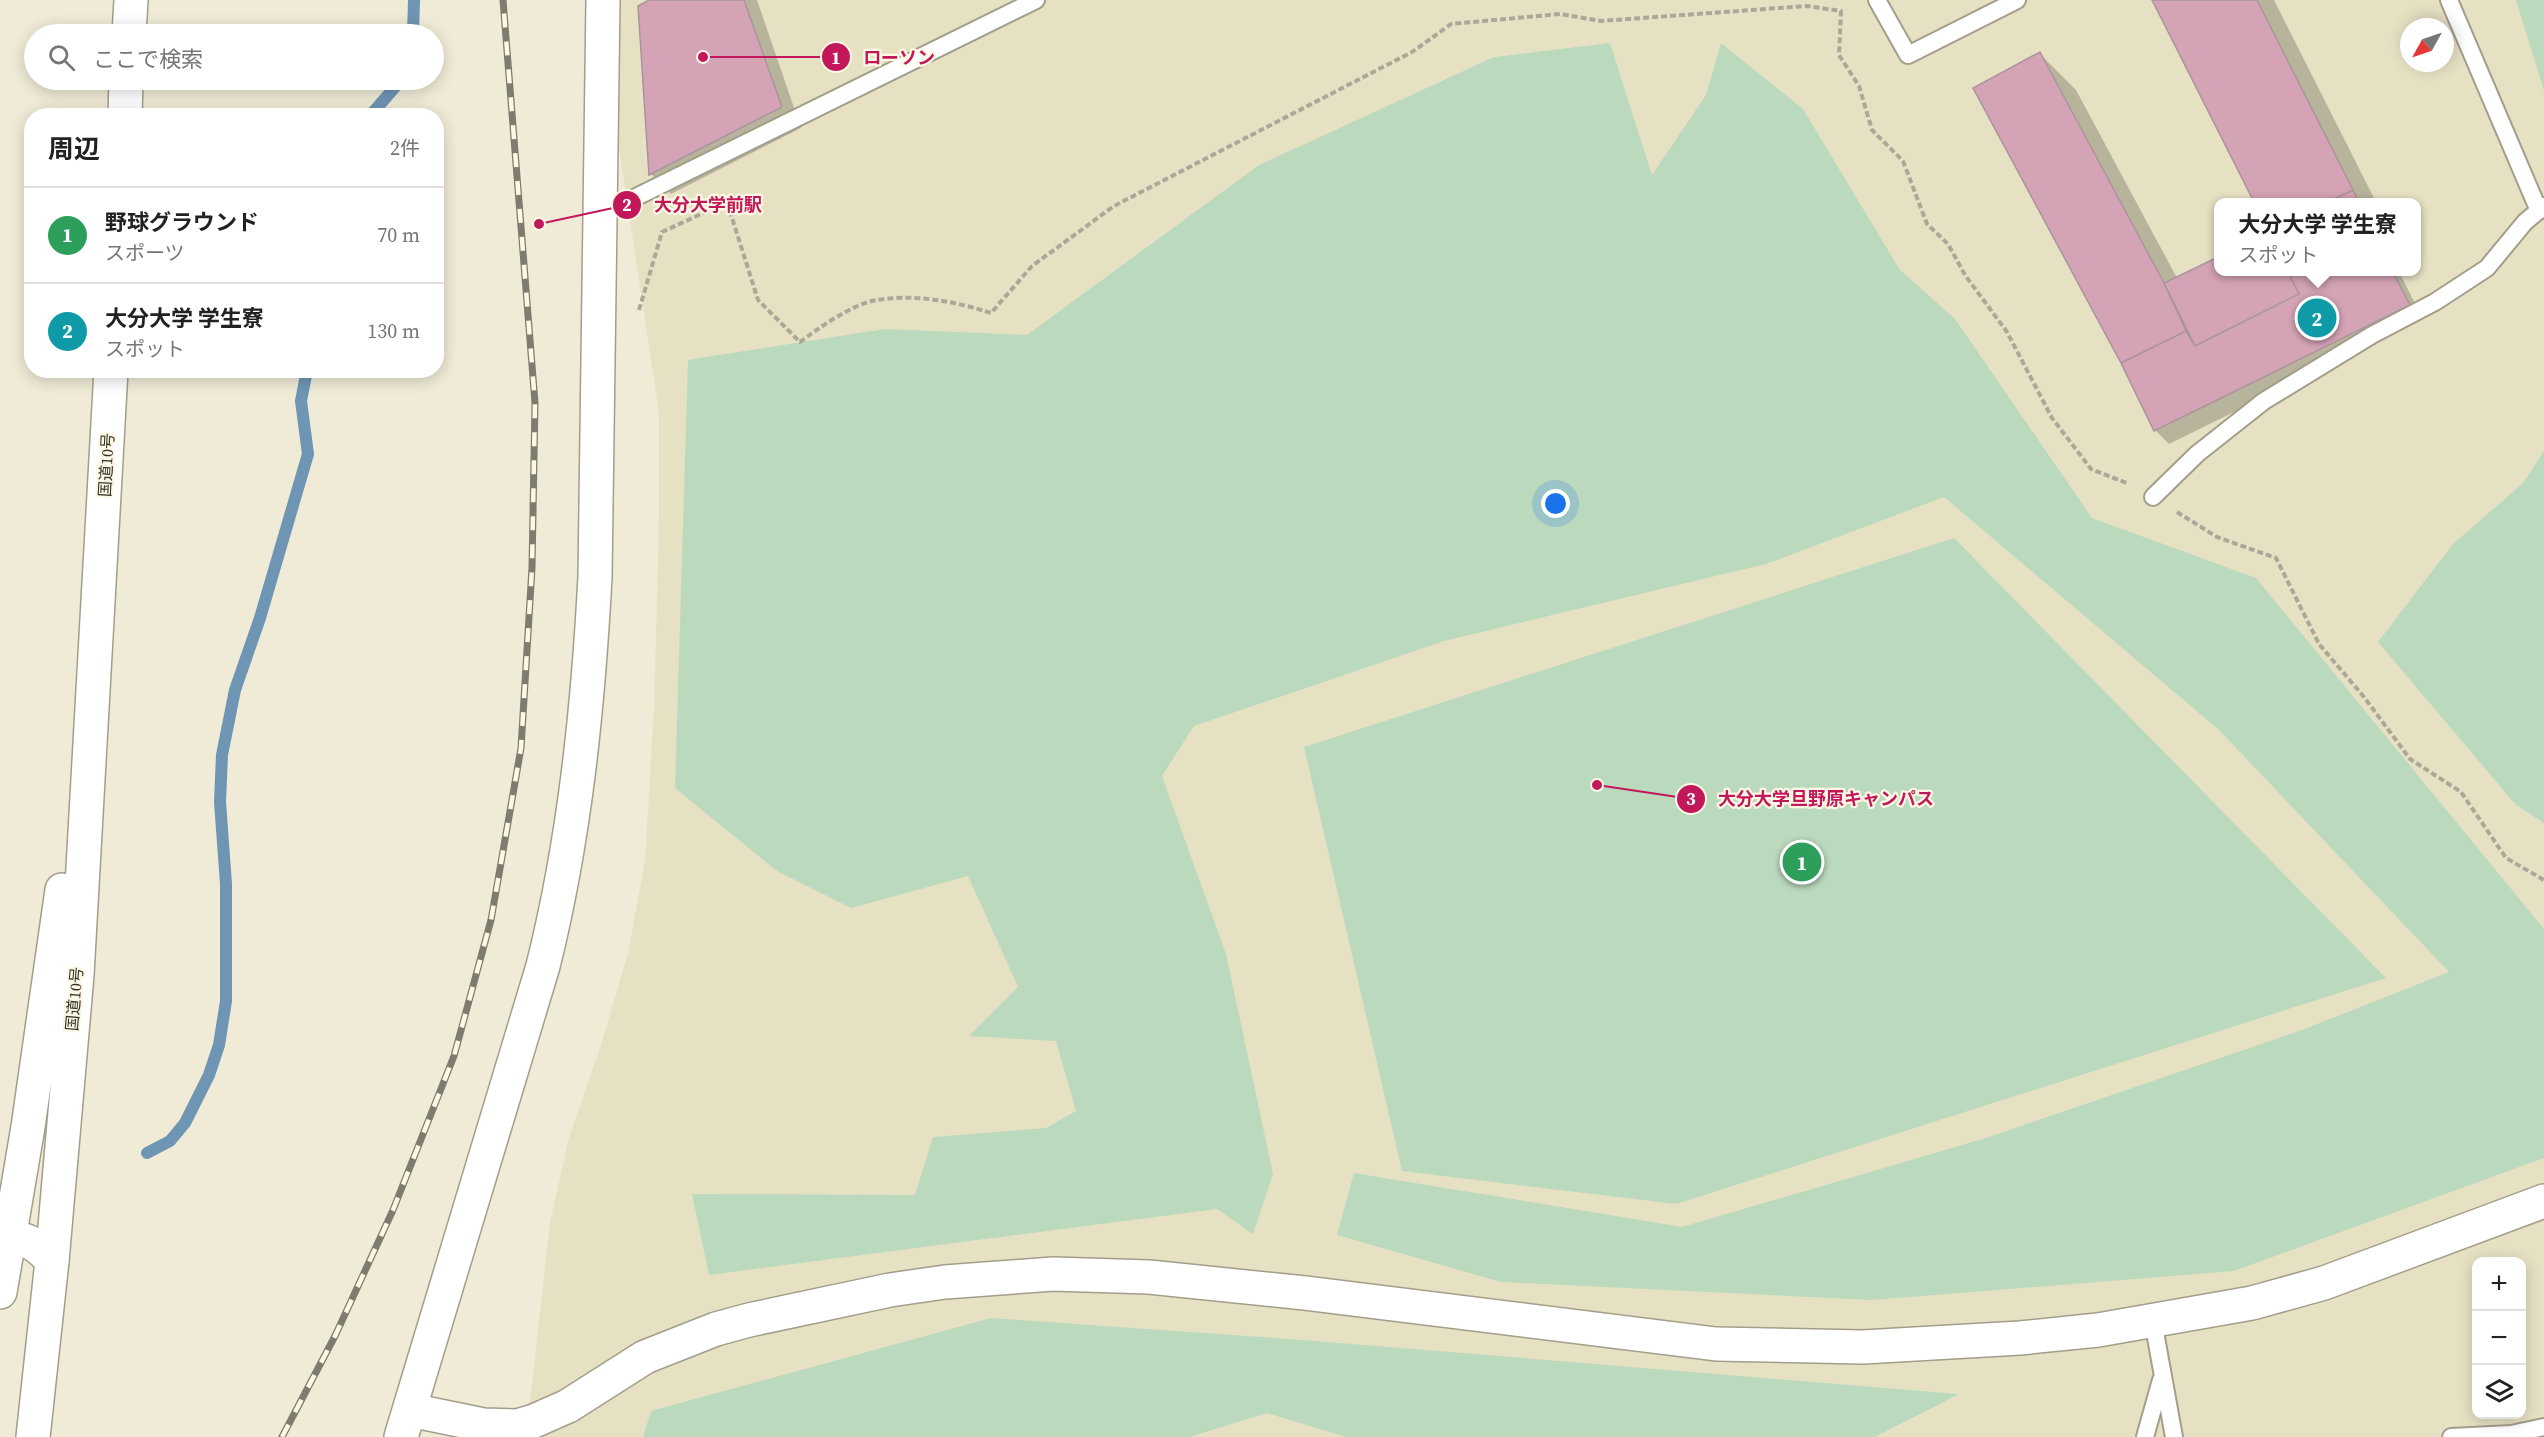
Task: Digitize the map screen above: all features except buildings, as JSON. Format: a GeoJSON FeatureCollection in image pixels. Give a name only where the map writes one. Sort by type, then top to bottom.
{"type":"FeatureCollection","features":[{"type":"Feature","properties":{"kind":"main road"},"geometry":{"type":"LineString","coordinates":[[130,24],[131,0]]}},
{"type":"Feature","properties":{"kind":"main road"},"geometry":{"type":"LineString","coordinates":[[603,0],[595,577],[591,664],[581,758],[557,910],[543,966],[406,1424],[483,1425],[502,1431],[568,1406],[645,1357],[716,1329],[890,1290],[945,1282],[1053,1274],[1149,1277],[1283,1290],[1716,1344],[1863,1347],[1926,1345],[2098,1330],[2252,1303],[2324,1283],[2544,1201]]}},
{"type":"Feature","properties":{"kind":"main road"},"geometry":{"type":"LineString","coordinates":[[124,108],[125,90]]}},
{"type":"Feature","properties":{"kind":"main road","name":"国道10号"},"geometry":{"type":"LineString","coordinates":[[33,1437],[52,1261],[77,975],[111,378]]}},
{"type":"Feature","properties":{"kind":"main road","name":"国道10号"},"geometry":{"type":"LineString","coordinates":[[0,1292],[4,1238],[28,1127],[59,911],[101,560]]}},
{"type":"Feature","properties":{"kind":"main road"},"geometry":{"type":"LineString","coordinates":[[4,1238],[37,1244],[52,1261]]}},
{"type":"Feature","properties":{"kind":"lane"},"geometry":{"type":"LineString","coordinates":[[626,202],[1036,0]]}},
{"type":"Feature","properties":{"kind":"lane"},"geometry":{"type":"LineString","coordinates":[[1877,0],[1908,55],[2017,0]]}},
{"type":"Feature","properties":{"kind":"lane"},"geometry":{"type":"LineString","coordinates":[[2153,497],[2197,454],[2265,400],[2372,335],[2435,302],[2487,268],[2525,222],[2541,208],[2449,0]]}},
{"type":"Feature","properties":{"kind":"lane"},"geometry":{"type":"LineString","coordinates":[[2152,1321],[2174,1437]]}},
{"type":"Feature","properties":{"kind":"lane"},"geometry":{"type":"LineString","coordinates":[[2145,1437],[2162,1375]]}},
{"type":"Feature","properties":{"kind":"lane"},"geometry":{"type":"LineString","coordinates":[[2451,1437],[2511,1434],[2544,1427]]}},
{"type":"Feature","properties":{"kind":"path"},"geometry":{"type":"LineString","coordinates":[[637,316],[662,232],[728,202],[758,300],[800,342],[820,327],[870,301],[901,298],[957,302],[991,313],[1032,266],[1114,206],[1412,52],[1451,24],[1560,14],[1601,21],[1807,6],[1841,11],[1839,55],[1859,86],[1872,130],[1903,160],[1926,224],[1948,244],[1965,275],[2007,332],[2052,418],[2091,469],[2153,497],[2217,537],[2276,558],[2319,644],[2364,697],[2410,759],[2461,792],[2506,858],[2544,880]]}},
{"type":"Feature","properties":{"kind":"shaded area"},"geometry":{"type":"Polygon","coordinates":[[[597,0],[2544,0],[2544,1437],[526,1437],[550,1222],[570,1134],[600,1048],[628,954],[645,860],[654,709],[659,521],[659,413],[597,0]]]}},
{"type":"Feature","properties":{"kind":"green space"},"geometry":{"type":"Polygon","coordinates":[[[2516,0],[2544,0],[2544,91],[2516,0]]]}},
{"type":"Feature","properties":{"kind":"green space"},"geometry":{"type":"Polygon","coordinates":[[[1610,43],[1652,175],[1706,95],[1721,43],[1803,109],[1900,270],[1955,319],[2092,518],[2256,578],[2544,929],[2544,1158],[2234,1271],[1872,1300],[1501,1282],[1337,1235],[1354,1173],[1682,1227],[1986,1138],[2302,1030],[2449,972],[2219,730],[1944,497],[1766,564],[1444,641],[1194,726],[1162,776],[1226,954],[1273,1174],[1253,1234],[1217,1209],[709,1275],[692,1194],[915,1195],[933,1137],[1046,1128],[1076,1111],[1056,1041],[969,1036],[1018,987],[968,876],[851,908],[777,871],[675,788],[688,360],[885,329],[1027,335],[1259,165],[1494,57],[1610,43]]]}},
{"type":"Feature","properties":{"kind":"green space"},"geometry":{"type":"Polygon","coordinates":[[[2544,451],[2544,823],[2516,805],[2378,642],[2453,544],[2523,483],[2544,451]]]}},
{"type":"Feature","properties":{"kind":"green space"},"geometry":{"type":"Polygon","coordinates":[[[1954,538],[2386,978],[1676,1204],[1402,1171],[1304,747],[1954,538]]]}},
{"type":"Feature","properties":{"kind":"green space"},"geometry":{"type":"Polygon","coordinates":[[[991,1318],[1303,1340],[1959,1394],[1875,1437],[1346,1437],[1267,1413],[1190,1437],[643,1437],[651,1411],[991,1318]]]}},
{"type":"Feature","properties":{"kind":"waterway"},"geometry":{"type":"LineString","coordinates":[[413,24],[414,0]]}},
{"type":"Feature","properties":{"kind":"waterway"},"geometry":{"type":"LineString","coordinates":[[377,108],[392,90]]}},
{"type":"Feature","properties":{"kind":"waterway"},"geometry":{"type":"LineString","coordinates":[[147,1153],[170,1141],[185,1123],[209,1075],[219,1045],[226,1001],[226,884],[220,802],[222,755],[235,690],[260,618],[308,454],[301,401],[305,378]]}},
{"type":"Feature","properties":{"kind":"railway"},"geometry":{"type":"LineString","coordinates":[[282,1437],[335,1336],[393,1210],[454,1056],[491,920],[521,748],[532,568],[535,403],[503,0]]}},
{"type":"Feature","properties":{"kind":"place","name":"ローソン"},"geometry":{"type":"Point","coordinates":[703,57]}},
{"type":"Feature","properties":{"kind":"place","name":"大分大学前駅"},"geometry":{"type":"Point","coordinates":[539,224]}},
{"type":"Feature","properties":{"kind":"place","name":"大分大学 学生寮"},"geometry":{"type":"Point","coordinates":[2317,318]}},
{"type":"Feature","properties":{"kind":"place","name":"大分大学旦野原キャンパス"},"geometry":{"type":"Point","coordinates":[1597,785]}},
{"type":"Feature","properties":{"kind":"place","name":"野球グラウンド"},"geometry":{"type":"Point","coordinates":[1802,862]}}]}
